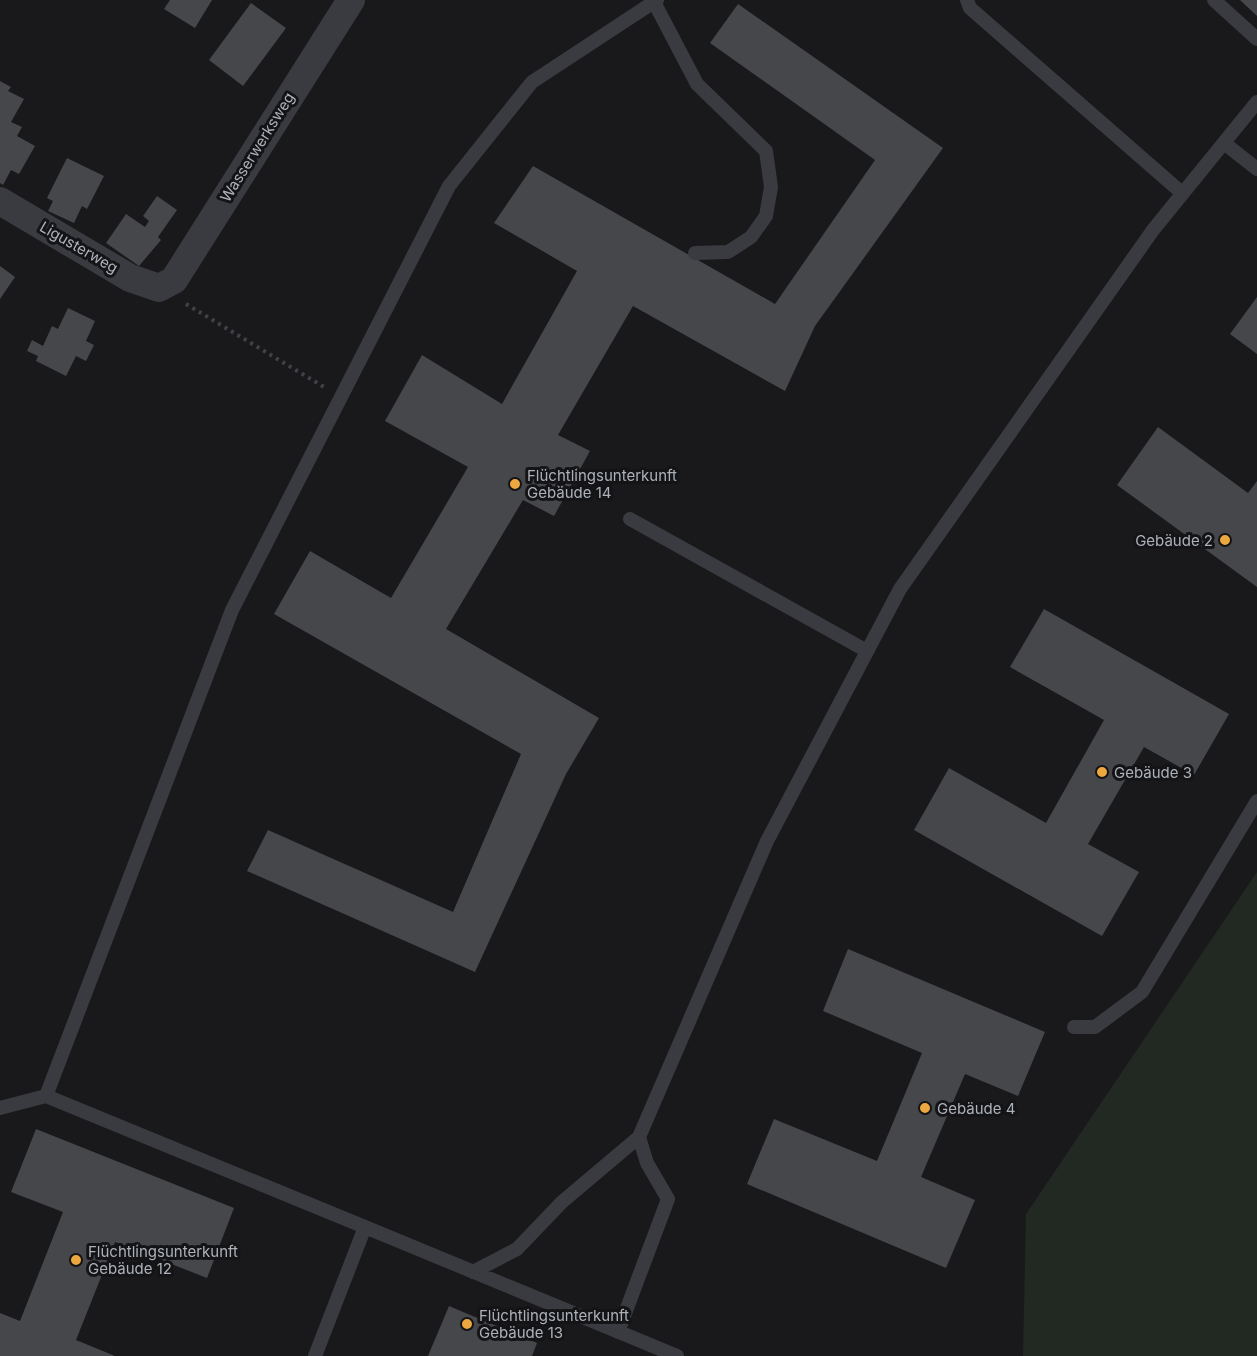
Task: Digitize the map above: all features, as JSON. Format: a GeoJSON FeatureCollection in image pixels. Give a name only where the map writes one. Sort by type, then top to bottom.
{"type":"FeatureCollection","features":[{"type":"Feature","properties":{"kind":"street","name":"Wasserwerksweg"},"geometry":{"type":"LineString","coordinates":[[159,288],[174,280],[338,5]]}},
{"type":"Feature","properties":{"kind":"street","name":"Ligusterweg"},"geometry":{"type":"LineString","coordinates":[[0,201],[130,278],[159,288]]}},
{"type":"Feature","properties":{"kind":"lane"},"geometry":{"type":"LineString","coordinates":[[968,0],[970,8],[1182,193]]}},
{"type":"Feature","properties":{"kind":"lane"},"geometry":{"type":"LineString","coordinates":[[1214,0],[1257,39]]}},
{"type":"Feature","properties":{"kind":"lane"},"geometry":{"type":"LineString","coordinates":[[46,1096],[232,610],[449,186],[532,82],[655,1],[697,84],[766,151],[771,187],[766,216],[751,237],[728,252],[695,253]]}},
{"type":"Feature","properties":{"kind":"lane"},"geometry":{"type":"LineString","coordinates":[[473,1272],[517,1249],[562,1202],[639,1137],[767,841],[900,589],[1153,230],[1257,102]]}},
{"type":"Feature","properties":{"kind":"lane"},"geometry":{"type":"LineString","coordinates":[[1224,143],[1257,169]]}},
{"type":"Feature","properties":{"kind":"lane"},"geometry":{"type":"LineString","coordinates":[[630,519],[867,651]]}},
{"type":"Feature","properties":{"kind":"lane"},"geometry":{"type":"LineString","coordinates":[[1074,1027],[1095,1027],[1142,992],[1257,801]]}},
{"type":"Feature","properties":{"kind":"lane"},"geometry":{"type":"LineString","coordinates":[[0,1108],[46,1096],[677,1356]]}},
{"type":"Feature","properties":{"kind":"lane"},"geometry":{"type":"LineString","coordinates":[[618,1332],[668,1199],[647,1163],[639,1137]]}},
{"type":"Feature","properties":{"kind":"lane"},"geometry":{"type":"LineString","coordinates":[[315,1356],[365,1227]]}},
{"type":"Feature","properties":{"kind":"path"},"geometry":{"type":"LineString","coordinates":[[159,288],[341,397]]}},
{"type":"Feature","properties":{"kind":"shaded area"},"geometry":{"type":"Polygon","coordinates":[[[1257,872],[1257,1356],[1023,1356],[1026,1214],[1257,872]]]}},
{"type":"Feature","properties":{"kind":"building"},"geometry":{"type":"Polygon","coordinates":[[[170,0],[212,0],[195,28],[164,9],[170,0]]]}},
{"type":"Feature","properties":{"kind":"building"},"geometry":{"type":"Polygon","coordinates":[[[1240,0],[1257,0],[1257,16],[1240,0]]]}},
{"type":"Feature","properties":{"kind":"building"},"geometry":{"type":"Polygon","coordinates":[[[251,3],[286,28],[243,86],[209,60],[251,3]]]}},
{"type":"Feature","properties":{"kind":"building","name":"Flüchtlingsunterkunft Gebäude 14"},"geometry":{"type":"Polygon","coordinates":[[[738,4],[943,148],[815,326],[785,391],[633,306],[558,435],[590,451],[554,516],[523,500],[446,629],[599,718],[566,774],[475,972],[247,871],[268,830],[453,912],[521,754],[274,614],[310,551],[391,598],[468,467],[385,421],[422,355],[502,404],[577,271],[494,223],[533,166],[775,304],[875,160],[710,43],[738,4]]]}},
{"type":"Feature","properties":{"kind":"building"},"geometry":{"type":"Polygon","coordinates":[[[0,81],[11,87],[8,91],[24,99],[11,122],[22,127],[17,136],[35,146],[19,174],[11,170],[3,185],[0,183],[0,81]]]}},
{"type":"Feature","properties":{"kind":"building"},"geometry":{"type":"Polygon","coordinates":[[[67,158],[104,176],[87,209],[82,206],[74,223],[48,211],[53,201],[47,198],[67,158]]]}},
{"type":"Feature","properties":{"kind":"building"},"geometry":{"type":"Polygon","coordinates":[[[157,196],[177,210],[158,237],[161,240],[139,266],[106,243],[126,214],[145,227],[149,221],[143,216],[157,196]]]}},
{"type":"Feature","properties":{"kind":"building"},"geometry":{"type":"Polygon","coordinates":[[[0,266],[15,277],[0,299],[0,266]]]}},
{"type":"Feature","properties":{"kind":"building"},"geometry":{"type":"Polygon","coordinates":[[[1257,297],[1257,354],[1230,334],[1257,297]]]}},
{"type":"Feature","properties":{"kind":"building"},"geometry":{"type":"Polygon","coordinates":[[[68,308],[95,321],[86,341],[94,345],[86,361],[76,356],[66,376],[36,361],[38,356],[27,351],[32,340],[43,346],[52,326],[58,329],[68,308]]]}},
{"type":"Feature","properties":{"kind":"building","name":"Gebäude 2"},"geometry":{"type":"Polygon","coordinates":[[[1158,427],[1248,493],[1257,481],[1257,587],[1117,485],[1158,427]]]}},
{"type":"Feature","properties":{"kind":"building","name":"Gebäude 3"},"geometry":{"type":"Polygon","coordinates":[[[1044,609],[1229,714],[1194,775],[1144,747],[1088,844],[1139,872],[1102,936],[914,830],[949,768],[1046,823],[1104,720],[1010,667],[1044,609]]]}},
{"type":"Feature","properties":{"kind":"building","name":"Gebäude 4"},"geometry":{"type":"Polygon","coordinates":[[[848,949],[1045,1032],[1018,1096],[965,1074],[921,1177],[975,1200],[946,1268],[747,1184],[774,1119],[877,1161],[922,1053],[823,1011],[848,949]]]}},
{"type":"Feature","properties":{"kind":"building","name":"Flüchtlingsunterkunft Gebäude 12"},"geometry":{"type":"Polygon","coordinates":[[[36,1129],[234,1208],[207,1278],[115,1242],[76,1340],[115,1356],[0,1356],[0,1313],[20,1321],[63,1212],[11,1192],[36,1129]]]}},
{"type":"Feature","properties":{"kind":"building","name":"Flüchtlingsunterkunft Gebäude 13"},"geometry":{"type":"Polygon","coordinates":[[[449,1306],[537,1343],[532,1356],[428,1356],[449,1306]]]}},
{"type":"Feature","properties":{"kind":"place","name":"Flüchtlingsunterkunft Gebäude 14"},"geometry":{"type":"Point","coordinates":[515,484]}},
{"type":"Feature","properties":{"kind":"place","name":"Gebäude 2"},"geometry":{"type":"Point","coordinates":[1225,540]}},
{"type":"Feature","properties":{"kind":"place","name":"Gebäude 3"},"geometry":{"type":"Point","coordinates":[1102,772]}},
{"type":"Feature","properties":{"kind":"place","name":"Gebäude 4"},"geometry":{"type":"Point","coordinates":[925,1108]}},
{"type":"Feature","properties":{"kind":"place","name":"Flüchtlingsunterkunft Gebäude 12"},"geometry":{"type":"Point","coordinates":[76,1260]}},
{"type":"Feature","properties":{"kind":"place","name":"Flüchtlingsunterkunft Gebäude 13"},"geometry":{"type":"Point","coordinates":[467,1324]}}]}
